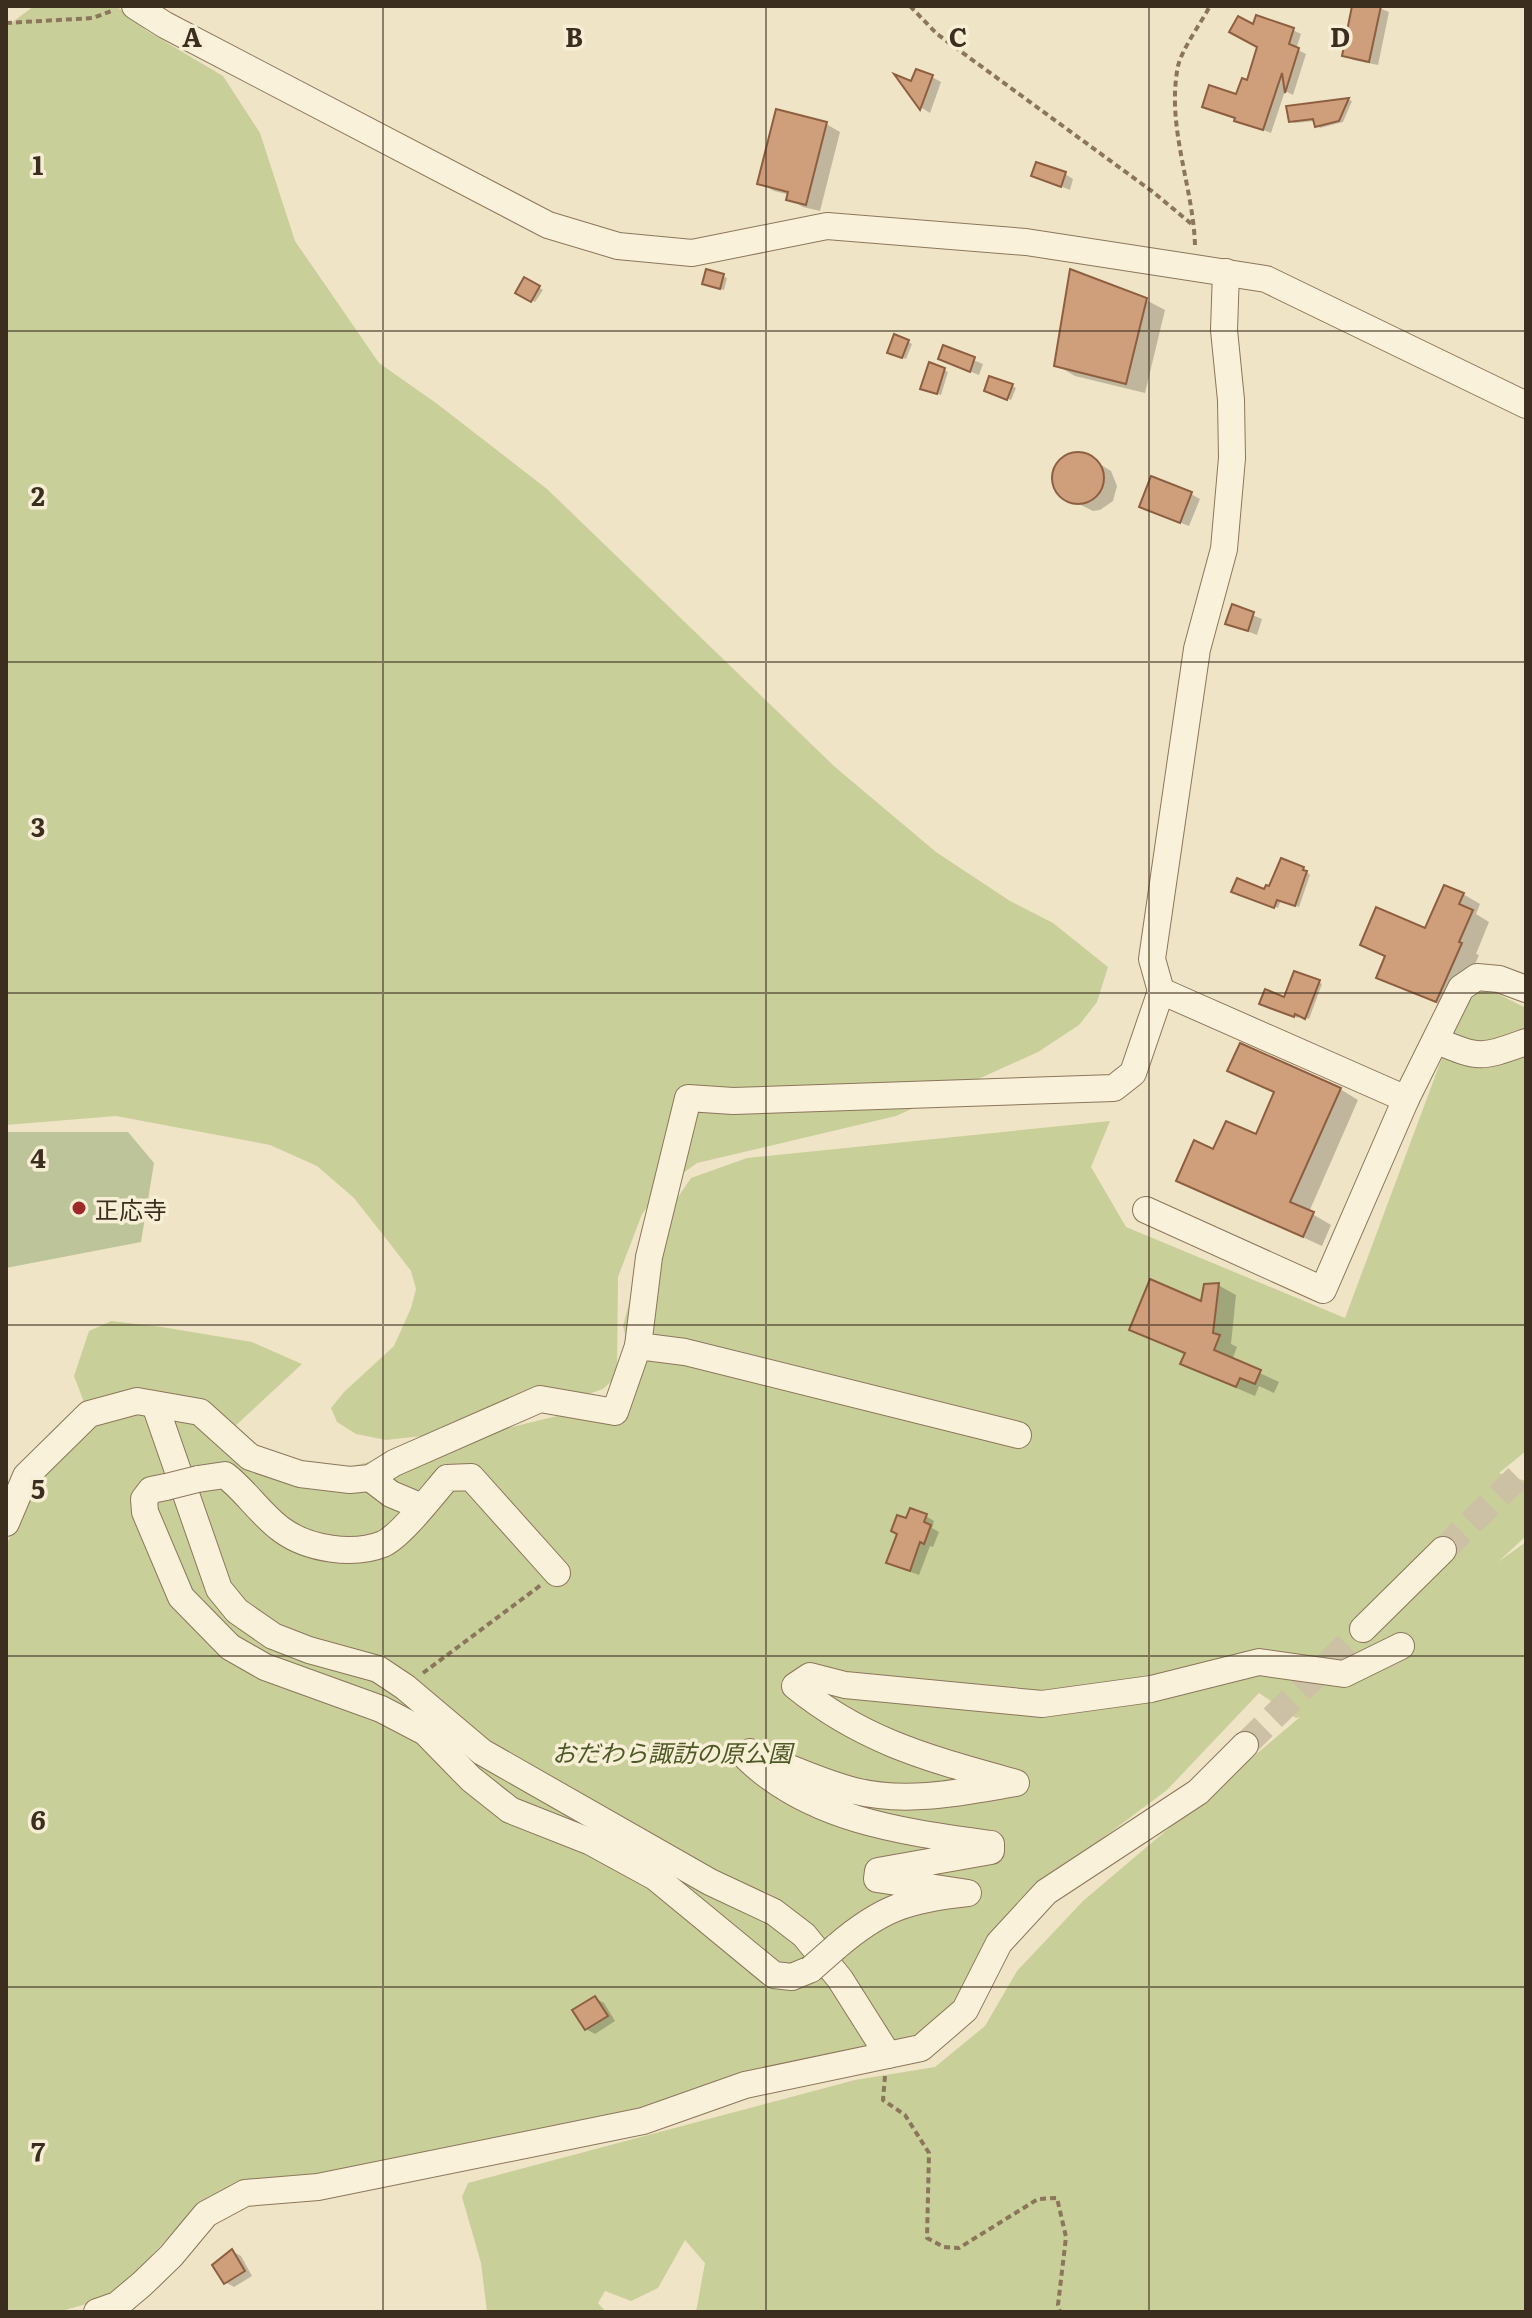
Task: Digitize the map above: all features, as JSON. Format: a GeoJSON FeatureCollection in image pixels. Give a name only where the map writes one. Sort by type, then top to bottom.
{"type":"FeatureCollection","features":[{"type":"Feature","properties":{"kind":"street"},"geometry":{"type":"LineString","coordinates":[[135,6],[165,25],[548,225],[618,246],[692,253],[827,226],[1026,242],[1266,279],[1526,405]]}},
{"type":"Feature","properties":{"kind":"street"},"geometry":{"type":"LineString","coordinates":[[6,1523],[26,1476],[89,1414],[137,1401],[200,1412],[250,1457],[300,1474],[350,1480],[370,1478],[394,1463],[540,1399],[615,1412],[638,1346],[649,1257],[688,1098],[733,1101],[1114,1088],[1133,1073],[1161,991],[1152,959],[1154,944],[1197,649],[1224,549],[1232,458],[1231,400],[1224,330],[1226,272]]}},
{"type":"Feature","properties":{"kind":"street"},"geometry":{"type":"LineString","coordinates":[[1146,1210],[1323,1290],[1406,1099],[1461,988],[1477,977],[1499,979],[1526,989]]}},
{"type":"Feature","properties":{"kind":"street"},"geometry":{"type":"LineString","coordinates":[[1161,991],[1406,1099]]}},
{"type":"Feature","properties":{"kind":"street"},"geometry":{"type":"LineString","coordinates":[[1437,1041],[1470,1054],[1489,1056],[1526,1042]]}},
{"type":"Feature","properties":{"kind":"street"},"geometry":{"type":"LineString","coordinates":[[638,1346],[685,1352],[1018,1435]]}},
{"type":"Feature","properties":{"kind":"street"},"geometry":{"type":"LineString","coordinates":[[155,1405],[219,1589],[237,1611],[273,1636],[309,1650],[378,1669],[405,1687],[482,1752],[710,1882],[774,1912],[804,1935],[840,1979],[888,2055]]}},
{"type":"Feature","properties":{"kind":"street"},"geometry":{"type":"LineString","coordinates":[[557,1573],[471,1477],[447,1478],[385,1544],[349,1550],[314,1545],[282,1530],[239,1485],[225,1475],[151,1490],[144,1499],[145,1512],[181,1597],[230,1647],[265,1667],[381,1709],[425,1732],[471,1779],[510,1810],[591,1842],[655,1877],[774,1975],[792,1977],[811,1969],[885,1911],[922,1898],[968,1893],[877,1879],[878,1871],[991,1851],[991,1844],[932,1836],[850,1818],[786,1790],[747,1758],[750,1752],[846,1788],[903,1797],[952,1794],[1016,1783],[926,1757],[874,1737],[827,1712],[795,1686],[802,1679],[810,1676],[845,1685],[1042,1704],[1151,1689],[1259,1662],[1344,1674],[1401,1646]]}},
{"type":"Feature","properties":{"kind":"street"},"geometry":{"type":"LineString","coordinates":[[370,1478],[391,1494],[422,1507]]}},
{"type":"Feature","properties":{"kind":"street"},"geometry":{"type":"LineString","coordinates":[[1363,1629],[1443,1550]]}},
{"type":"Feature","properties":{"kind":"street"},"geometry":{"type":"LineString","coordinates":[[97,2312],[117,2305],[142,2284],[171,2256],[206,2214],[245,2193],[318,2187],[643,2121],[745,2085],[921,2048],[965,2010],[999,1943],[1046,1892],[1198,1792],[1245,1745]]}},
{"type":"Feature","properties":{"kind":"path"},"geometry":{"type":"LineString","coordinates":[[6,23],[93,18],[113,11],[117,6]]}},
{"type":"Feature","properties":{"kind":"path"},"geometry":{"type":"LineString","coordinates":[[910,6],[937,34],[1153,192],[1194,226]]}},
{"type":"Feature","properties":{"kind":"path"},"geometry":{"type":"LineString","coordinates":[[1196,268],[1194,226],[1175,123],[1176,93],[1178,64],[1210,6]]}},
{"type":"Feature","properties":{"kind":"path"},"geometry":{"type":"LineString","coordinates":[[405,1687],[557,1573]]}},
{"type":"Feature","properties":{"kind":"path"},"geometry":{"type":"LineString","coordinates":[[888,2055],[883,2100],[905,2115],[929,2153],[927,2238],[944,2247],[959,2248],[1038,2199],[1057,2198],[1066,2237],[1058,2305],[1060,2312]]}},
{"type":"Feature","properties":{"kind":"green space"},"geometry":{"type":"Polygon","coordinates":[[[34,6],[116,6],[147,31],[223,76],[260,133],[295,241],[379,363],[547,489],[835,767],[936,852],[1010,901],[1053,923],[1108,967],[1097,1002],[1079,1025],[1038,1052],[896,1116],[697,1163],[661,1189],[642,1214],[618,1277],[617,1376],[603,1389],[568,1401],[422,1436],[386,1440],[356,1434],[337,1422],[331,1408],[394,1346],[416,1289],[411,1271],[354,1198],[317,1166],[270,1145],[116,1116],[6,1125],[6,27],[34,6]]]}},
{"type":"Feature","properties":{"kind":"green space","name":"おだわら諏訪の原公園"},"geometry":{"type":"Polygon","coordinates":[[[1480,991],[1498,994],[1526,1008],[1526,1451],[1499,1473],[1526,1481],[1526,1536],[1498,1562],[1526,1542],[1526,2312],[696,2312],[705,2263],[685,2240],[658,2288],[631,2301],[605,2291],[598,2303],[606,2312],[487,2312],[481,2263],[462,2197],[468,2183],[855,2080],[935,2067],[985,2026],[1017,1971],[1083,1901],[1300,1717],[1296,1718],[1259,1693],[1167,1790],[1060,1870],[1000,1922],[954,2005],[919,2036],[770,2091],[200,2203],[114,2296],[58,2312],[6,2312],[6,1547],[24,1499],[90,1418],[74,1376],[89,1331],[111,1321],[162,1327],[252,1342],[302,1364],[218,1442],[328,1472],[622,1400],[632,1361],[623,1326],[644,1247],[691,1178],[747,1158],[1110,1121],[1091,1167],[1126,1227],[1345,1318],[1461,1007],[1480,991]]]}},
{"type":"Feature","properties":{"kind":"green space","name":"正応寺"},"geometry":{"type":"Polygon","coordinates":[[[6,1132],[128,1132],[154,1163],[141,1242],[6,1268],[6,1132]]]}},
{"type":"Feature","properties":{"kind":"building"},"geometry":{"type":"Polygon","coordinates":[[[1352,6],[1381,6],[1369,62],[1342,56],[1352,6]]]}},
{"type":"Feature","properties":{"kind":"building"},"geometry":{"type":"Polygon","coordinates":[[[1256,15],[1294,28],[1289,44],[1299,48],[1285,93],[1282,73],[1263,130],[1202,107],[1209,85],[1236,94],[1242,78],[1247,80],[1257,47],[1229,32],[1238,16],[1253,24],[1256,15]]]}},
{"type":"Feature","properties":{"kind":"building"},"geometry":{"type":"Polygon","coordinates":[[[916,69],[933,75],[920,110],[894,74],[911,81],[916,69]]]}},
{"type":"Feature","properties":{"kind":"building"},"geometry":{"type":"Polygon","coordinates":[[[1349,98],[1339,121],[1315,127],[1313,119],[1289,122],[1286,106],[1349,98]]]}},
{"type":"Feature","properties":{"kind":"building"},"geometry":{"type":"Polygon","coordinates":[[[776,109],[827,122],[806,205],[786,200],[788,192],[757,184],[776,109]]]}},
{"type":"Feature","properties":{"kind":"building"},"geometry":{"type":"Polygon","coordinates":[[[1036,162],[1066,172],[1061,187],[1031,176],[1036,162]]]}},
{"type":"Feature","properties":{"kind":"building"},"geometry":{"type":"Polygon","coordinates":[[[706,269],[724,274],[720,289],[702,284],[706,269]]]}},
{"type":"Feature","properties":{"kind":"building"},"geometry":{"type":"Polygon","coordinates":[[[1070,269],[1147,298],[1126,384],[1054,366],[1070,269]]]}},
{"type":"Feature","properties":{"kind":"building"},"geometry":{"type":"Polygon","coordinates":[[[524,277],[540,286],[531,302],[515,293],[524,277]]]}},
{"type":"Feature","properties":{"kind":"building"},"geometry":{"type":"Polygon","coordinates":[[[894,334],[909,340],[902,358],[887,353],[894,334]]]}},
{"type":"Feature","properties":{"kind":"building"},"geometry":{"type":"Polygon","coordinates":[[[943,345],[975,357],[970,372],[938,359],[943,345]]]}},
{"type":"Feature","properties":{"kind":"building"},"geometry":{"type":"Polygon","coordinates":[[[929,362],[945,368],[937,394],[920,389],[929,362]]]}},
{"type":"Feature","properties":{"kind":"building"},"geometry":{"type":"Polygon","coordinates":[[[989,376],[1013,384],[1007,400],[984,391],[989,376]]]}},
{"type":"Feature","properties":{"kind":"building"},"geometry":{"type":"Polygon","coordinates":[[[1078,452],[1096,460],[1104,478],[1096,496],[1078,504],[1060,496],[1052,478],[1060,460],[1078,452]]]}},
{"type":"Feature","properties":{"kind":"building"},"geometry":{"type":"Polygon","coordinates":[[[1151,476],[1192,492],[1180,523],[1139,507],[1151,476]]]}},
{"type":"Feature","properties":{"kind":"building"},"geometry":{"type":"Polygon","coordinates":[[[1232,604],[1254,612],[1248,631],[1225,624],[1232,604]]]}},
{"type":"Feature","properties":{"kind":"building"},"geometry":{"type":"Polygon","coordinates":[[[1281,858],[1307,871],[1295,906],[1277,900],[1274,908],[1231,892],[1237,878],[1264,889],[1266,885],[1269,886],[1281,858]]]}},
{"type":"Feature","properties":{"kind":"building"},"geometry":{"type":"Polygon","coordinates":[[[1444,885],[1464,893],[1459,904],[1473,910],[1436,1002],[1376,978],[1385,956],[1360,945],[1376,907],[1425,928],[1444,885]]]}},
{"type":"Feature","properties":{"kind":"building"},"geometry":{"type":"Polygon","coordinates":[[[1294,971],[1320,980],[1305,1019],[1259,1004],[1265,989],[1284,997],[1294,971]]]}},
{"type":"Feature","properties":{"kind":"building"},"geometry":{"type":"Polygon","coordinates":[[[1240,1043],[1341,1088],[1290,1202],[1314,1212],[1303,1237],[1176,1181],[1194,1140],[1213,1149],[1226,1121],[1256,1134],[1274,1092],[1227,1071],[1240,1043]]]}},
{"type":"Feature","properties":{"kind":"building"},"geometry":{"type":"Polygon","coordinates":[[[1150,1279],[1201,1301],[1204,1284],[1219,1283],[1213,1333],[1220,1335],[1214,1350],[1261,1370],[1255,1384],[1240,1378],[1236,1387],[1180,1364],[1185,1353],[1129,1330],[1150,1279]]]}},
{"type":"Feature","properties":{"kind":"building"},"geometry":{"type":"Polygon","coordinates":[[[910,1508],[927,1514],[924,1522],[931,1525],[924,1544],[920,1542],[910,1571],[886,1563],[897,1534],[891,1531],[897,1515],[906,1518],[910,1508]]]}},
{"type":"Feature","properties":{"kind":"building"},"geometry":{"type":"Polygon","coordinates":[[[595,1996],[608,2016],[585,2030],[572,2010],[595,1996]]]}},
{"type":"Feature","properties":{"kind":"building"},"geometry":{"type":"Polygon","coordinates":[[[232,2249],[245,2271],[224,2284],[212,2265],[232,2249]]]}},
{"type":"Feature","properties":{"kind":"tunnel"},"geometry":{"type":"LineString","coordinates":[[1443,1550],[1526,1469]]}},
{"type":"Feature","properties":{"kind":"tunnel"},"geometry":{"type":"LineString","coordinates":[[1245,1745],[1363,1629]]}},
{"type":"Feature","properties":{"kind":"place","name":"正応寺"},"geometry":{"type":"Point","coordinates":[79,1208]}}]}
